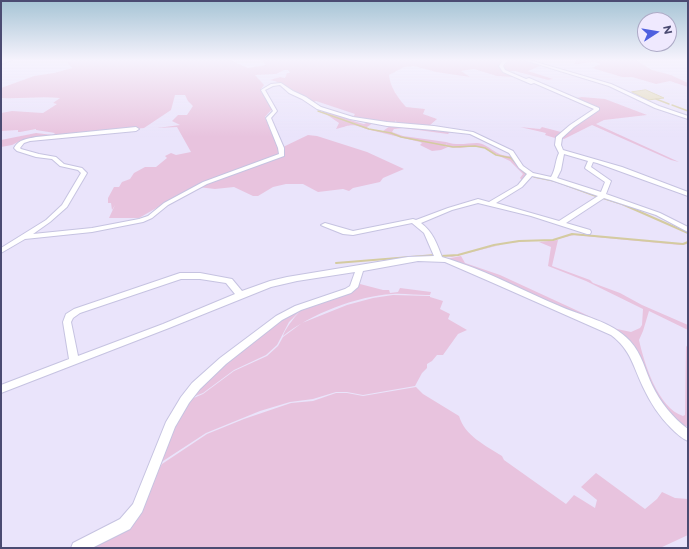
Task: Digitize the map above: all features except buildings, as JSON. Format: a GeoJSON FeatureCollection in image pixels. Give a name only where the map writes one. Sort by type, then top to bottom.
{"type":"FeatureCollection","features":[{"type":"Feature","properties":{"kind":"street"},"geometry":{"type":"LineString","coordinates":[[24,237],[92,230],[141,221],[150,217],[166,204],[205,183],[282,155],[281,148],[268,118],[275,111],[263,90],[273,86]]}},
{"type":"Feature","properties":{"kind":"street"},"geometry":{"type":"LineString","coordinates":[[284,86],[291,92],[304,98],[319,108],[340,115],[387,124],[461,131],[474,135],[511,152],[521,167],[531,174],[553,179],[658,214],[688,230]]}},
{"type":"Feature","properties":{"kind":"street"},"geometry":{"type":"LineString","coordinates":[[539,86],[552,89]]}},
{"type":"Feature","properties":{"kind":"street"},"geometry":{"type":"LineString","coordinates":[[544,86],[597,109],[559,137],[558,145],[562,152],[620,168],[688,194]]}},
{"type":"Feature","properties":{"kind":"street"},"geometry":{"type":"LineString","coordinates":[[611,86],[653,105],[688,118]]}},
{"type":"Feature","properties":{"kind":"street"},"geometry":{"type":"LineString","coordinates":[[1,251],[48,221],[65,206],[84,173],[80,169],[62,165],[54,158],[38,156],[19,150],[17,148],[18,145],[22,142],[36,139],[136,129]]}},
{"type":"Feature","properties":{"kind":"street"},"geometry":{"type":"LineString","coordinates":[[553,179],[558,170],[562,152]]}},
{"type":"Feature","properties":{"kind":"street"},"geometry":{"type":"LineString","coordinates":[[561,223],[603,195],[608,181],[588,168],[590,160]]}},
{"type":"Feature","properties":{"kind":"street"},"geometry":{"type":"LineString","coordinates":[[490,204],[520,186],[531,174]]}},
{"type":"Feature","properties":{"kind":"street"},"geometry":{"type":"LineString","coordinates":[[325,225],[353,233],[413,221],[416,222],[472,202],[490,204],[561,223],[587,232]]}},
{"type":"Feature","properties":{"kind":"street"},"geometry":{"type":"LineString","coordinates":[[416,222],[433,240],[440,259]]}},
{"type":"Feature","properties":{"kind":"street"},"geometry":{"type":"LineString","coordinates":[[1,389],[166,326],[240,295],[275,283],[360,269],[395,261],[440,259],[513,287],[556,309],[610,331],[621,338],[632,349],[638,359],[642,374],[651,394],[670,419],[688,436]]}},
{"type":"Feature","properties":{"kind":"street"},"geometry":{"type":"LineString","coordinates":[[78,548],[125,524],[138,508],[170,425],[185,400],[196,386],[223,361],[279,318],[298,308],[348,291],[354,287],[360,269]]}},
{"type":"Feature","properties":{"kind":"street"},"geometry":{"type":"LineString","coordinates":[[74,361],[67,322],[69,316],[76,311],[180,276],[200,276],[229,281],[240,295]]}},
{"type":"Feature","properties":{"kind":"shaded area"},"geometry":{"type":"Polygon","coordinates":[[[8,86],[264,86],[261,92],[266,97],[272,109],[265,117],[279,151],[278,156],[274,155],[277,156],[193,187],[139,218],[109,218],[115,205],[112,210],[111,203],[108,203],[108,198],[114,187],[119,187],[122,182],[130,179],[134,173],[145,167],[156,167],[167,158],[165,156],[171,153],[176,155],[191,152],[177,127],[157,128],[180,125],[172,121],[178,115],[187,115],[193,106],[185,95],[175,95],[171,110],[144,128],[22,140],[12,145],[1,147],[1,140],[36,133],[53,135],[55,133],[36,129],[20,132],[18,132],[18,130],[1,131],[1,113],[12,111],[43,113],[57,104],[53,103],[60,98],[2,98],[1,88],[8,86]]]}},
{"type":"Feature","properties":{"kind":"shaded area"},"geometry":{"type":"Polygon","coordinates":[[[283,86],[392,86],[406,107],[425,109],[423,114],[437,119],[429,126],[398,124],[395,120],[396,124],[353,117],[355,114],[316,101],[312,103],[293,90],[283,86]]]}},
{"type":"Feature","properties":{"kind":"shaded area"},"geometry":{"type":"Polygon","coordinates":[[[646,90],[664,98],[648,100],[632,92],[646,90]]]}},
{"type":"Feature","properties":{"kind":"shaded area"},"geometry":{"type":"Polygon","coordinates":[[[582,97],[605,99],[647,115],[604,120],[596,124],[679,162],[671,160],[592,125],[564,139],[560,138],[598,108],[576,98],[582,97]]]}},
{"type":"Feature","properties":{"kind":"shaded area"},"geometry":{"type":"Polygon","coordinates":[[[320,110],[331,112],[364,124],[368,122],[373,123],[367,127],[368,129],[383,131],[390,126],[417,127],[450,132],[448,134],[403,128],[394,129],[392,132],[403,136],[454,144],[482,144],[501,155],[512,156],[527,175],[522,180],[520,178],[523,174],[510,161],[486,148],[475,146],[460,148],[448,147],[441,150],[432,151],[420,145],[422,143],[420,142],[366,129],[354,125],[336,129],[339,123],[320,110]]]}},
{"type":"Feature","properties":{"kind":"shaded area"},"geometry":{"type":"Polygon","coordinates":[[[520,127],[540,129],[542,127],[561,132],[555,138],[545,135],[546,133],[520,127]]]}},
{"type":"Feature","properties":{"kind":"shaded area"},"geometry":{"type":"Polygon","coordinates":[[[308,135],[317,136],[367,152],[404,169],[383,178],[380,182],[353,188],[349,191],[343,189],[318,192],[303,184],[286,184],[273,187],[258,196],[253,196],[234,187],[215,189],[198,187],[280,157],[281,148],[308,135]]]}},
{"type":"Feature","properties":{"kind":"shaded area"},"geometry":{"type":"Polygon","coordinates":[[[572,234],[683,244],[688,242],[688,244],[680,245],[574,235],[549,241],[510,243],[519,241],[553,240],[572,234]]]}},
{"type":"Feature","properties":{"kind":"shaded area"},"geometry":{"type":"Polygon","coordinates":[[[558,240],[552,266],[620,293],[642,305],[688,325],[688,330],[649,311],[639,340],[644,360],[659,395],[674,411],[683,416],[685,415],[686,347],[688,344],[688,426],[680,426],[662,406],[627,340],[446,259],[461,256],[465,263],[500,275],[617,329],[631,332],[640,328],[642,325],[643,309],[586,281],[548,266],[551,247],[539,242],[558,240]]]}},
{"type":"Feature","properties":{"kind":"shaded area"},"geometry":{"type":"Polygon","coordinates":[[[504,244],[452,257],[442,256],[458,255],[504,244]]]}},
{"type":"Feature","properties":{"kind":"shaded area"},"geometry":{"type":"Polygon","coordinates":[[[360,284],[383,290],[389,290],[390,293],[398,292],[400,288],[431,292],[430,295],[379,295],[350,302],[307,320],[283,336],[293,320],[306,306],[354,289],[360,284]]]}},
{"type":"Feature","properties":{"kind":"shaded area"},"geometry":{"type":"Polygon","coordinates":[[[393,295],[430,296],[443,301],[440,309],[450,314],[448,319],[467,330],[458,334],[443,355],[437,355],[427,364],[427,368],[422,373],[415,386],[363,395],[347,392],[336,392],[313,399],[290,402],[260,411],[206,433],[160,463],[167,440],[189,400],[203,394],[234,371],[267,356],[278,346],[283,337],[302,323],[347,305],[373,298],[393,295]]]}},
{"type":"Feature","properties":{"kind":"shaded area"},"geometry":{"type":"Polygon","coordinates":[[[303,308],[289,322],[277,345],[266,355],[234,370],[203,393],[190,398],[199,386],[280,318],[303,308]]]}},
{"type":"Feature","properties":{"kind":"shaded area"},"geometry":{"type":"Polygon","coordinates":[[[416,387],[423,394],[459,416],[466,429],[476,439],[502,456],[504,460],[566,504],[574,495],[595,508],[597,500],[581,487],[596,473],[645,509],[657,499],[662,492],[675,498],[688,499],[688,535],[660,548],[81,548],[121,528],[162,464],[207,434],[244,419],[291,403],[313,401],[336,393],[347,393],[363,396],[416,387]]]}},
{"type":"Feature","properties":{"kind":"waterway"},"geometry":{"type":"LineString","coordinates":[[656,99],[669,104]]}},
{"type":"Feature","properties":{"kind":"waterway"},"geometry":{"type":"LineString","coordinates":[[672,105],[688,111]]}},
{"type":"Feature","properties":{"kind":"waterway"},"geometry":{"type":"LineString","coordinates":[[318,111],[369,129],[391,133],[401,137],[453,147],[475,146],[485,148],[496,155],[511,158],[527,175]]}},
{"type":"Feature","properties":{"kind":"waterway"},"geometry":{"type":"LineString","coordinates":[[534,177],[566,185]]}},
{"type":"Feature","properties":{"kind":"waterway"},"geometry":{"type":"LineString","coordinates":[[566,185],[596,196]]}},
{"type":"Feature","properties":{"kind":"waterway"},"geometry":{"type":"LineString","coordinates":[[603,198],[622,204],[688,233]]}},
{"type":"Feature","properties":{"kind":"waterway"},"geometry":{"type":"LineString","coordinates":[[441,256],[458,255],[494,245],[519,241],[553,240],[572,234],[683,244],[688,242]]}},
{"type":"Feature","properties":{"kind":"waterway"},"geometry":{"type":"LineString","coordinates":[[336,263],[435,255]]}}]}
